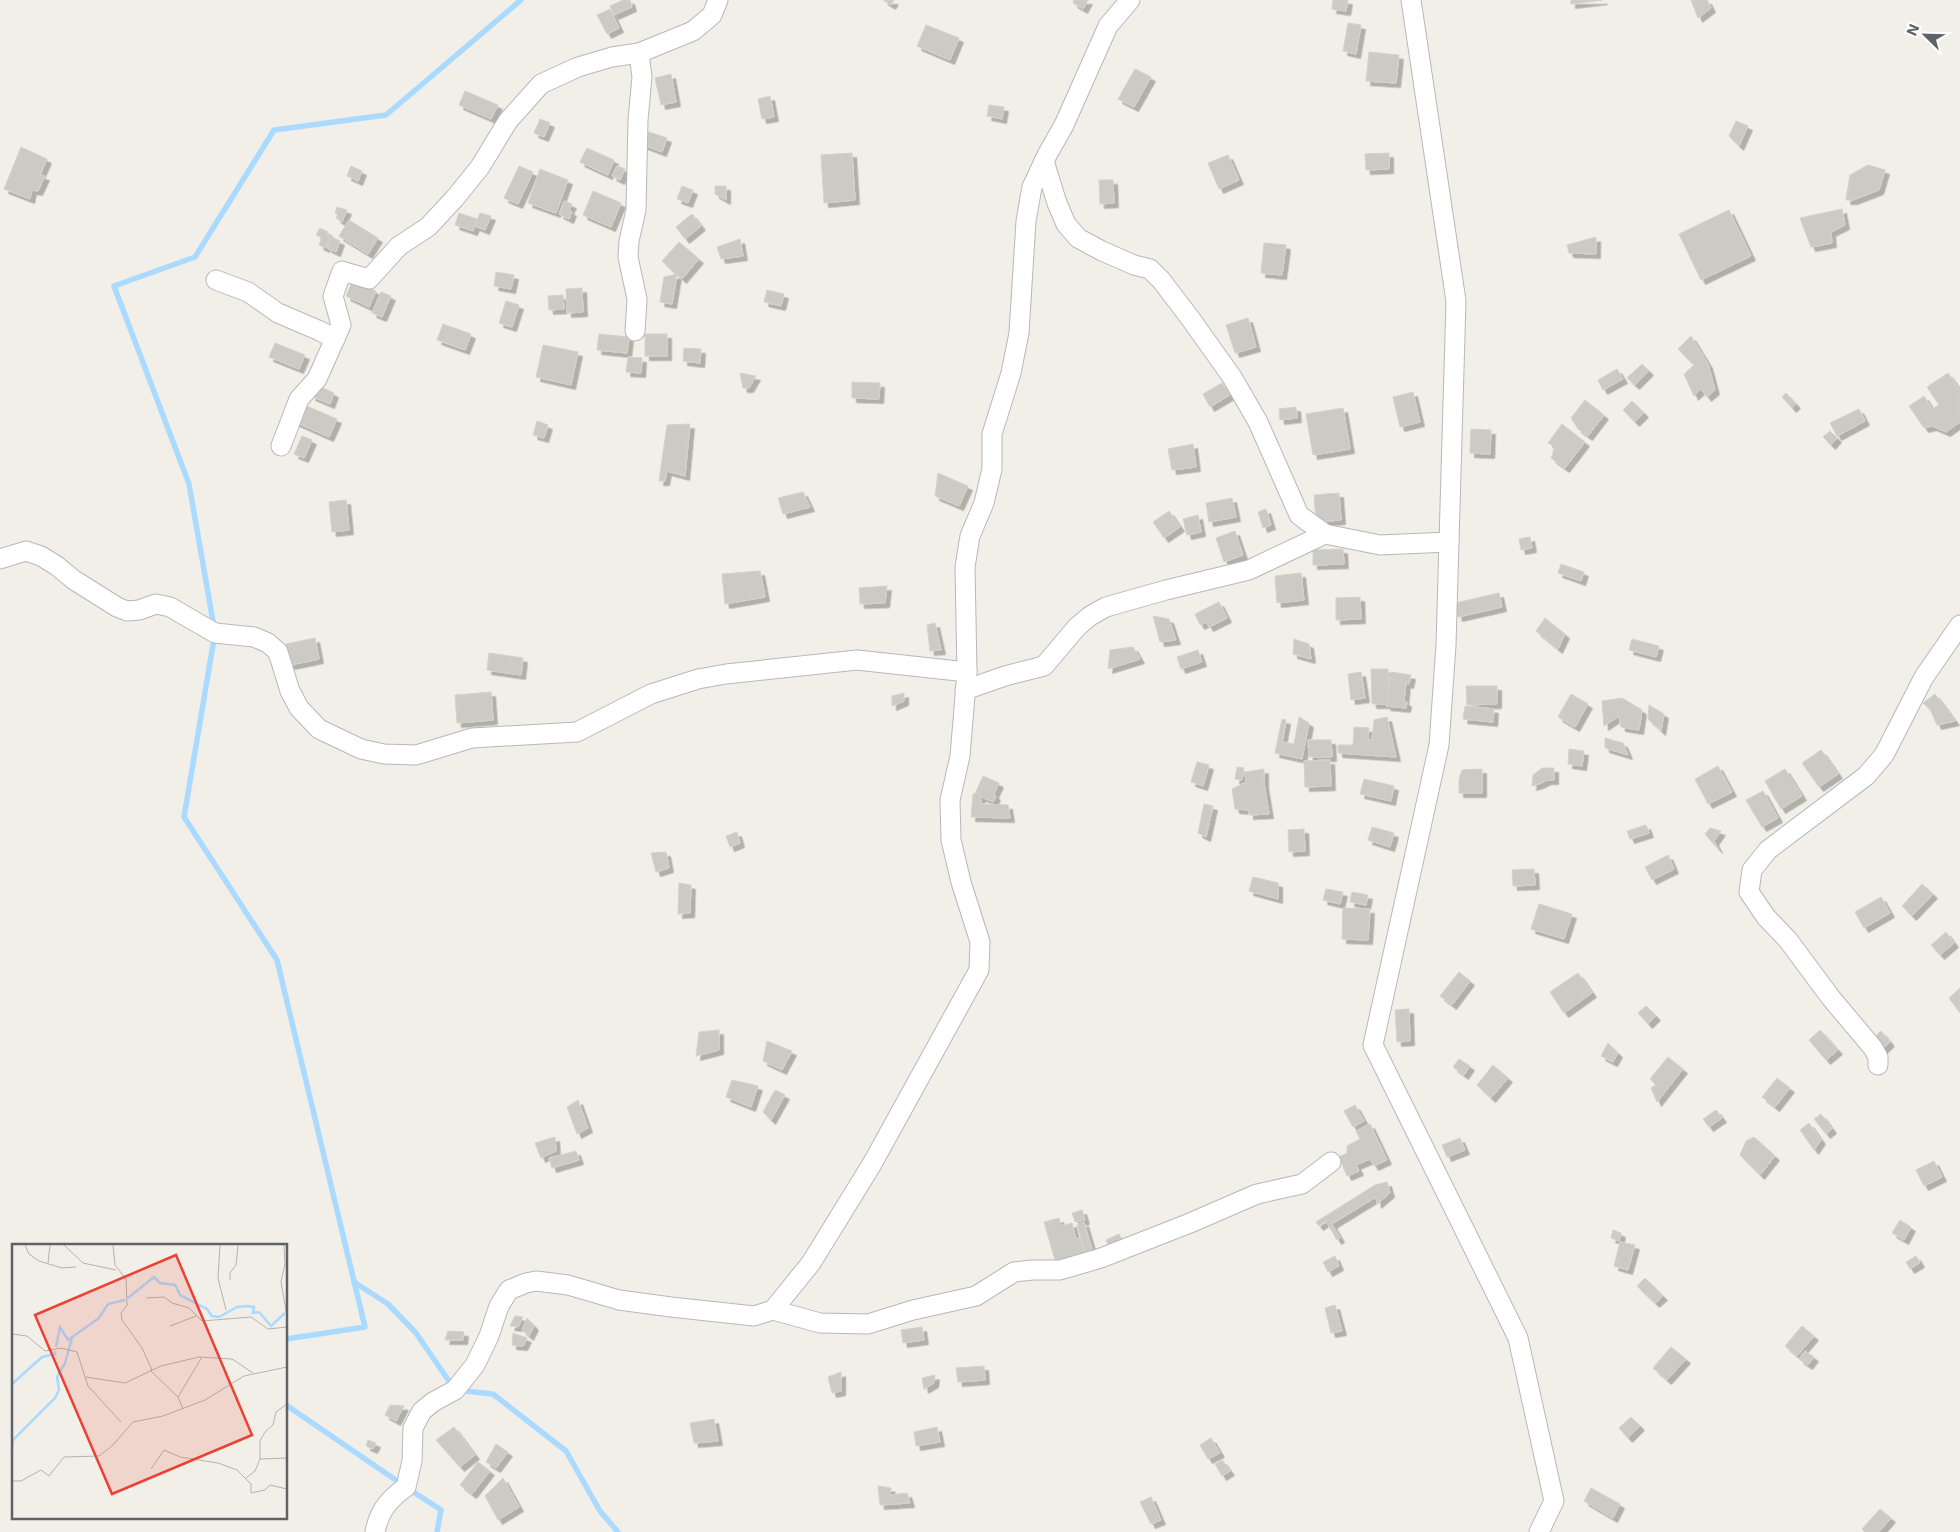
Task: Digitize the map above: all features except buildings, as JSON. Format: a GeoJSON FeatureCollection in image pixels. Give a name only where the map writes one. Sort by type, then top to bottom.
{"type":"FeatureCollection","features":[{"type":"Feature","properties":{"kind":"street"},"geometry":{"type":"LineString","coordinates":[[281,446],[299,399],[317,379],[341,325],[333,296],[342,271],[369,279],[399,246],[428,227],[480,167],[508,121],[541,84],[578,67],[612,57],[639,53],[693,31],[712,15],[718,0]]}},
{"type":"Feature","properties":{"kind":"street"},"geometry":{"type":"LineString","coordinates":[[773,1310],[810,1263],[872,1164],[979,970],[980,942],[961,882],[951,840],[950,800],[960,756],[966,681],[965,567],[970,536],[984,503],[992,469],[992,434],[1011,373],[1019,333],[1026,222],[1032,187],[1044,161],[1061,132],[1108,26],[1130,0]]}},
{"type":"Feature","properties":{"kind":"street"},"geometry":{"type":"LineString","coordinates":[[1411,0],[1456,301],[1446,645],[1439,745],[1373,1045],[1518,1338],[1554,1501],[1539,1532]]}},
{"type":"Feature","properties":{"kind":"street"},"geometry":{"type":"LineString","coordinates":[[635,331],[636,299],[628,257],[629,241],[636,210],[638,120],[642,77],[639,53]]}},
{"type":"Feature","properties":{"kind":"street"},"geometry":{"type":"LineString","coordinates":[[1044,161],[1057,203],[1066,224],[1078,238],[1102,252],[1134,265],[1150,269],[1161,280],[1190,318],[1232,377],[1258,422],[1299,515],[1325,534],[1380,545],[1449,542]]}},
{"type":"Feature","properties":{"kind":"street"},"geometry":{"type":"LineString","coordinates":[[216,280],[248,292],[278,313],[335,339]]}},
{"type":"Feature","properties":{"kind":"street"},"geometry":{"type":"LineString","coordinates":[[0,558],[26,551],[41,556],[116,607],[127,610],[139,610],[156,604],[170,607],[215,632],[254,637],[268,642],[278,652],[290,690],[299,708],[320,729],[361,749],[384,754],[416,755],[472,738],[577,732],[651,694],[698,679],[726,674],[857,660],[966,681],[1005,676],[1044,666],[1077,627],[1090,616],[1106,607],[1249,570],[1325,534]]}},
{"type":"Feature","properties":{"kind":"street"},"geometry":{"type":"LineString","coordinates":[[1878,1065],[1878,1057],[1873,1048],[1831,998],[1788,940],[1766,917],[1748,892],[1752,870],[1768,850],[1866,776],[1884,755],[1924,677],[1960,625]]}},
{"type":"Feature","properties":{"kind":"street"},"geometry":{"type":"LineString","coordinates":[[375,1532],[378,1520],[391,1498],[406,1488],[412,1461],[413,1428],[422,1411],[455,1390],[475,1365],[489,1336],[499,1306],[509,1290],[526,1283],[536,1281],[568,1285],[619,1300],[672,1307],[754,1316],[773,1310],[820,1323],[868,1324],[913,1310],[976,1296],[1014,1272],[1060,1270],[1101,1258],[1257,1194],[1302,1184],[1331,1162]]}},
{"type":"Feature","properties":{"kind":"waterway"},"geometry":{"type":"LineString","coordinates":[[288,1339],[365,1327],[277,960],[184,817],[215,633],[189,484],[114,286],[195,257],[274,130],[386,115],[521,0]]}},
{"type":"Feature","properties":{"kind":"waterway"},"geometry":{"type":"LineString","coordinates":[[354,1282],[388,1304],[416,1333],[455,1390],[493,1394],[566,1451],[600,1511],[618,1532]]}},
{"type":"Feature","properties":{"kind":"waterway"},"geometry":{"type":"LineString","coordinates":[[288,1406],[441,1510],[437,1532]]}}]}
